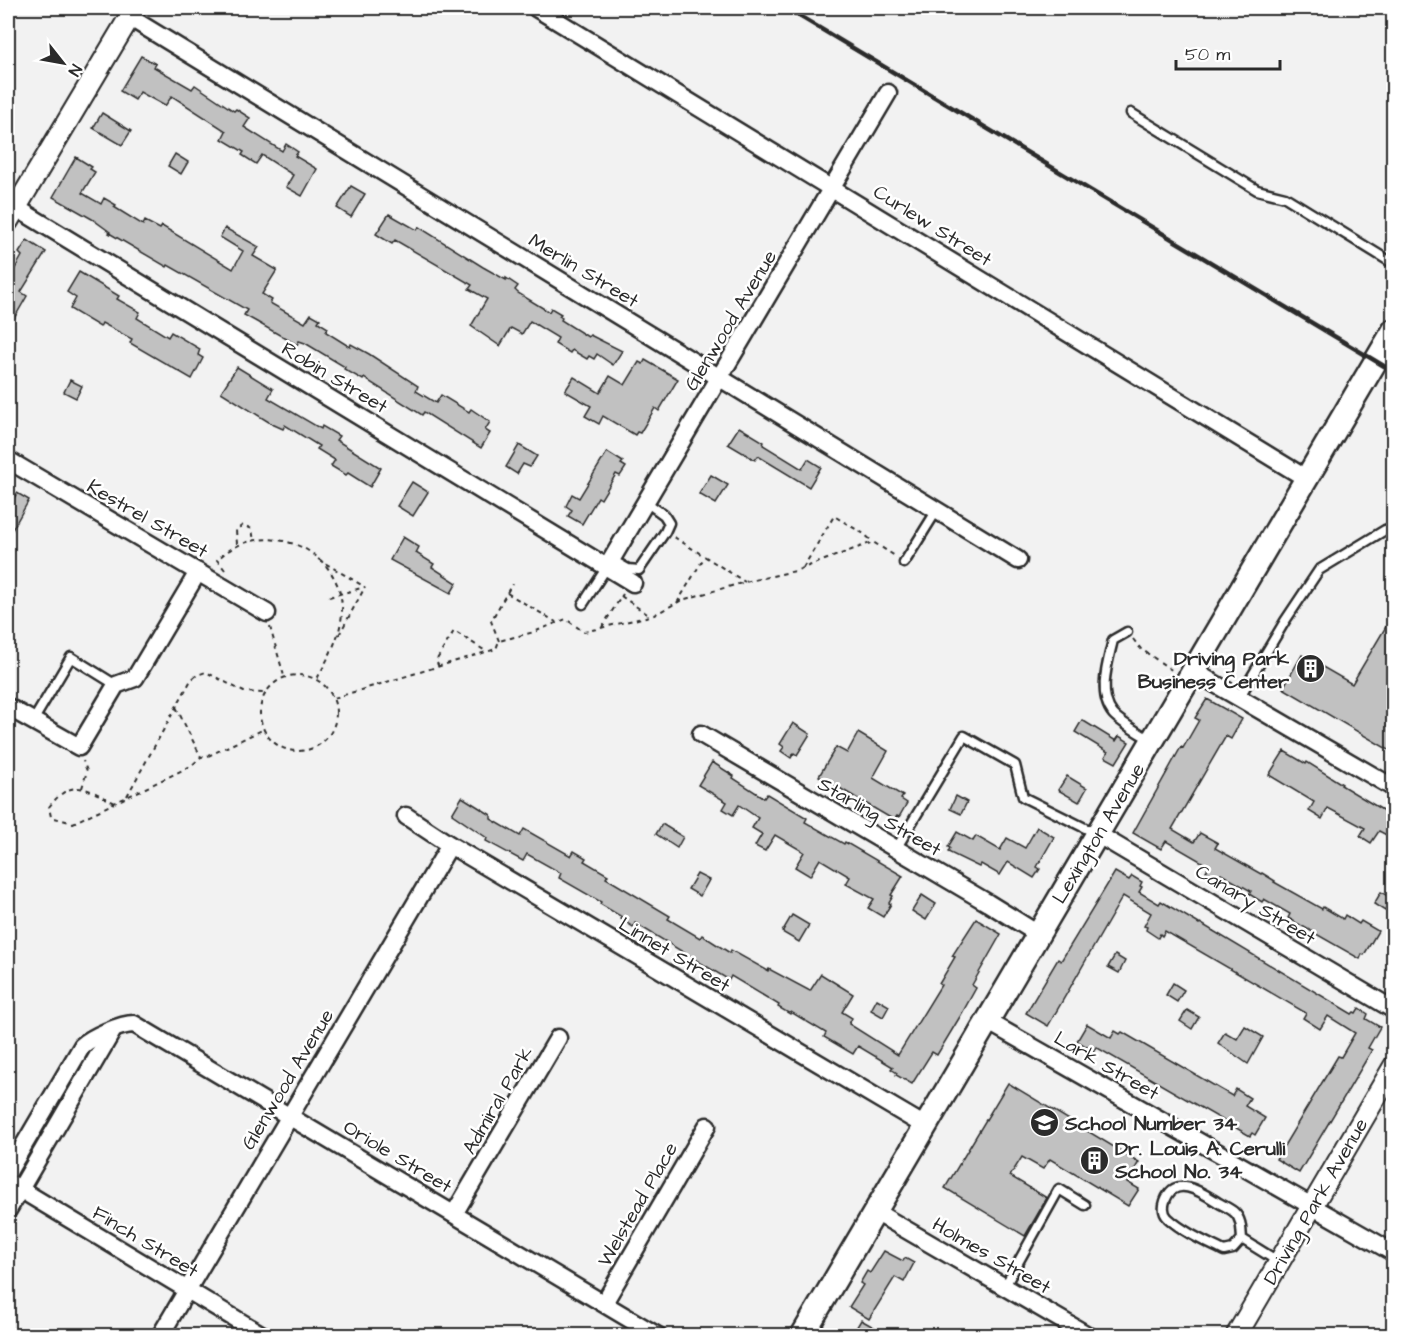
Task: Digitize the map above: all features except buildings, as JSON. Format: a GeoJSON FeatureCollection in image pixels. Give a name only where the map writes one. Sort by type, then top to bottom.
{"type":"FeatureCollection","features":[{"type":"Feature","properties":{"kind":"main road","name":"Lexington Avenue"},"geometry":{"type":"LineString","coordinates":[[801,1335],[1394,330]]}},
{"type":"Feature","properties":{"kind":"street","name":"Curlew Street"},"geometry":{"type":"LineString","coordinates":[[536,8],[1307,479]]}},
{"type":"Feature","properties":{"kind":"street"},"geometry":{"type":"LineString","coordinates":[[11,214],[132,12]]}},
{"type":"Feature","properties":{"kind":"street","name":"Merlin Street"},"geometry":{"type":"LineString","coordinates":[[132,12],[720,378],[1018,560]]}},
{"type":"Feature","properties":{"kind":"street","name":"Glenwood Avenue"},"geometry":{"type":"LineString","coordinates":[[609,564],[888,93]]}},
{"type":"Feature","properties":{"kind":"street","name":"Robin Street"},"geometry":{"type":"LineString","coordinates":[[11,214],[609,564],[633,583]]}},
{"type":"Feature","properties":{"kind":"street","name":"Kestrel Street"},"geometry":{"type":"LineString","coordinates":[[8,460],[267,613]]}},
{"type":"Feature","properties":{"kind":"street"},"geometry":{"type":"LineString","coordinates":[[8,707],[79,747],[116,685],[135,678],[198,572]]}},
{"type":"Feature","properties":{"kind":"street"},"geometry":{"type":"LineString","coordinates":[[1190,676],[1239,698],[1394,788]]}},
{"type":"Feature","properties":{"kind":"street","name":"Starling Street"},"geometry":{"type":"LineString","coordinates":[[701,734],[1038,934]]}},
{"type":"Feature","properties":{"kind":"street","name":"Linnet Street"},"geometry":{"type":"LineString","coordinates":[[406,816],[450,845],[925,1126]]}},
{"type":"Feature","properties":{"kind":"street","name":"Canary Street"},"geometry":{"type":"LineString","coordinates":[[1097,834],[1394,1010]]}},
{"type":"Feature","properties":{"kind":"street","name":"Glenwood Avenue"},"geometry":{"type":"LineString","coordinates":[[160,1335],[450,845]]}},
{"type":"Feature","properties":{"kind":"street","name":"Lark Street"},"geometry":{"type":"LineString","coordinates":[[987,1021],[1394,1253]]}},
{"type":"Feature","properties":{"kind":"street","name":"Oriole Street"},"geometry":{"type":"LineString","coordinates":[[114,1030],[130,1024],[141,1028],[658,1335]]}},
{"type":"Feature","properties":{"kind":"street"},"geometry":{"type":"LineString","coordinates":[[8,1172],[82,1046],[92,1038],[114,1030]]}},
{"type":"Feature","properties":{"kind":"street"},"geometry":{"type":"LineString","coordinates":[[8,1210],[14,1186],[114,1030]]}},
{"type":"Feature","properties":{"kind":"street","name":"Admiral Park"},"geometry":{"type":"LineString","coordinates":[[454,1214],[558,1038]]}},
{"type":"Feature","properties":{"kind":"street","name":"Driving Park Avenue"},"geometry":{"type":"LineString","coordinates":[[1236,1335],[1393,1067]]}},
{"type":"Feature","properties":{"kind":"street","name":"Welstead Place"},"geometry":{"type":"LineString","coordinates":[[604,1303],[708,1126]]}},
{"type":"Feature","properties":{"kind":"street","name":"Finch Street"},"geometry":{"type":"LineString","coordinates":[[14,1186],[264,1335]]}},
{"type":"Feature","properties":{"kind":"street","name":"Holmes Street"},"geometry":{"type":"LineString","coordinates":[[874,1211],[1089,1335]]}},
{"type":"Feature","properties":{"kind":"lane"},"geometry":{"type":"LineString","coordinates":[[1131,113],[1257,190],[1285,198],[1394,264]]}},
{"type":"Feature","properties":{"kind":"lane"},"geometry":{"type":"LineString","coordinates":[[583,604],[609,564],[628,570],[639,570],[665,532],[669,523],[664,515],[646,502]]}},
{"type":"Feature","properties":{"kind":"lane"},"geometry":{"type":"LineString","coordinates":[[904,563],[937,510]]}},
{"type":"Feature","properties":{"kind":"lane"},"geometry":{"type":"LineString","coordinates":[[1239,698],[1285,621],[1319,570],[1384,530],[1394,527]]}},
{"type":"Feature","properties":{"kind":"lane"},"geometry":{"type":"LineString","coordinates":[[1127,632],[1113,640],[1106,673],[1105,696],[1113,714],[1152,741]]}},
{"type":"Feature","properties":{"kind":"lane"},"geometry":{"type":"LineString","coordinates":[[33,721],[71,657],[116,685]]}},
{"type":"Feature","properties":{"kind":"lane"},"geometry":{"type":"LineString","coordinates":[[896,849],[964,736],[1015,765],[1023,797],[1097,834]]}},
{"type":"Feature","properties":{"kind":"lane"},"geometry":{"type":"LineString","coordinates":[[1185,1187],[1195,1188],[1207,1195],[1235,1213],[1241,1223],[1242,1239],[1233,1249],[1224,1251],[1186,1230],[1166,1217],[1163,1208],[1168,1194],[1174,1189],[1185,1187]]}},
{"type":"Feature","properties":{"kind":"lane"},"geometry":{"type":"LineString","coordinates":[[1005,1286],[1059,1189],[1085,1205]]}},
{"type":"Feature","properties":{"kind":"lane"},"geometry":{"type":"LineString","coordinates":[[1242,1239],[1279,1262]]}},
{"type":"Feature","properties":{"kind":"path"},"geometry":{"type":"LineString","coordinates":[[803,568],[834,516],[904,563]]}},
{"type":"Feature","properties":{"kind":"path"},"geometry":{"type":"LineString","coordinates":[[237,544],[236,530],[243,525],[252,529],[254,541]]}},
{"type":"Feature","properties":{"kind":"path"},"geometry":{"type":"LineString","coordinates":[[665,532],[745,582]]}},
{"type":"Feature","properties":{"kind":"path"},"geometry":{"type":"LineString","coordinates":[[217,560],[237,544],[284,540],[301,547],[365,587]]}},
{"type":"Feature","properties":{"kind":"path"},"geometry":{"type":"LineString","coordinates":[[499,641],[534,632],[566,619],[584,632],[650,616],[677,603],[745,582],[803,568],[873,542]]}},
{"type":"Feature","properties":{"kind":"path"},"geometry":{"type":"LineString","coordinates":[[314,556],[331,574],[340,594],[342,607],[336,640]]}},
{"type":"Feature","properties":{"kind":"path"},"geometry":{"type":"LineString","coordinates":[[677,603],[705,556]]}},
{"type":"Feature","properties":{"kind":"path"},"geometry":{"type":"LineString","coordinates":[[602,628],[621,596],[633,583]]}},
{"type":"Feature","properties":{"kind":"path"},"geometry":{"type":"LineString","coordinates":[[334,698],[496,649],[499,641],[491,621],[512,584]]}},
{"type":"Feature","properties":{"kind":"path"},"geometry":{"type":"LineString","coordinates":[[329,597],[365,587]]}},
{"type":"Feature","properties":{"kind":"path"},"geometry":{"type":"LineString","coordinates":[[317,679],[365,587]]}},
{"type":"Feature","properties":{"kind":"path"},"geometry":{"type":"LineString","coordinates":[[507,593],[557,623]]}},
{"type":"Feature","properties":{"kind":"path"},"geometry":{"type":"LineString","coordinates":[[621,596],[650,616]]}},
{"type":"Feature","properties":{"kind":"path"},"geometry":{"type":"LineString","coordinates":[[267,613],[284,677]]}},
{"type":"Feature","properties":{"kind":"path"},"geometry":{"type":"LineString","coordinates":[[439,668],[436,661],[454,631],[488,652]]}},
{"type":"Feature","properties":{"kind":"path"},"geometry":{"type":"LineString","coordinates":[[1127,632],[1141,649],[1190,676]]}},
{"type":"Feature","properties":{"kind":"path"},"geometry":{"type":"LineString","coordinates":[[126,797],[191,680],[197,675],[206,672],[244,692],[265,693]]}},
{"type":"Feature","properties":{"kind":"path"},"geometry":{"type":"LineString","coordinates":[[295,674],[317,679],[327,687],[334,698],[337,711],[335,724],[329,736],[320,745],[308,750],[295,752],[282,748],[271,741],[263,730],[259,712],[265,693],[284,677],[295,674]]}},
{"type":"Feature","properties":{"kind":"path"},"geometry":{"type":"LineString","coordinates":[[176,707],[201,757]]}},
{"type":"Feature","properties":{"kind":"path"},"geometry":{"type":"LineString","coordinates":[[115,803],[82,788],[68,789],[56,797],[49,807],[51,817],[73,824],[191,766],[201,757],[208,756],[263,730]]}},
{"type":"Feature","properties":{"kind":"path"},"geometry":{"type":"LineString","coordinates":[[79,747],[87,771],[82,788]]}},
{"type":"Feature","properties":{"kind":"railway"},"geometry":{"type":"LineString","coordinates":[[786,8],[1394,372]]}},
{"type":"Feature","properties":{"kind":"place","name":"Driving Park Business Center"},"geometry":{"type":"Point","coordinates":[1310,669]}},
{"type":"Feature","properties":{"kind":"place","name":"School Number 34"},"geometry":{"type":"Point","coordinates":[1044,1123]}},
{"type":"Feature","properties":{"kind":"place","name":"Dr. Louis A. Cerulli School No. 34"},"geometry":{"type":"Point","coordinates":[1094,1160]}}]}
